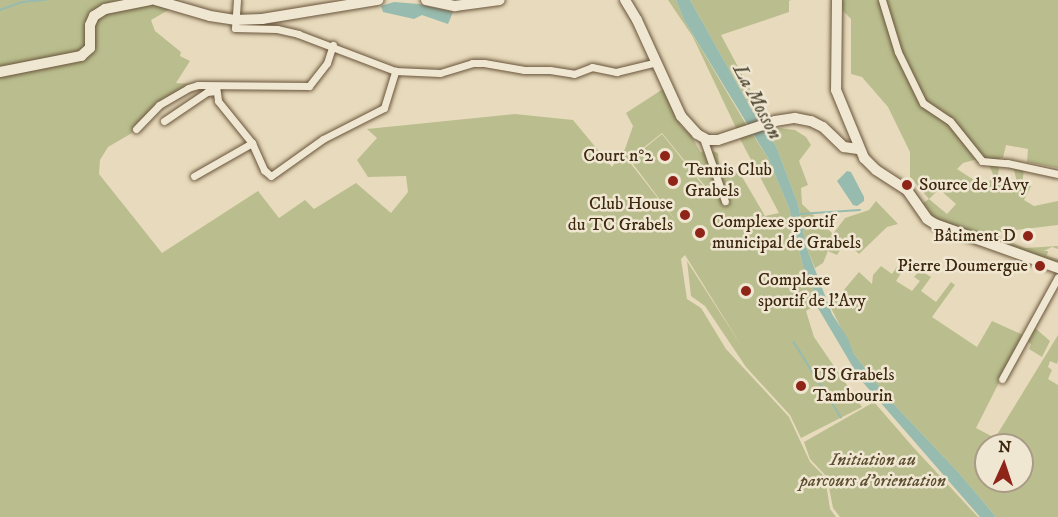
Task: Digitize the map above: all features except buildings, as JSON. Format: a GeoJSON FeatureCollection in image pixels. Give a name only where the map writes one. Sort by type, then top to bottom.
{"type":"FeatureCollection","features":[{"type":"Feature","properties":{"kind":"street"},"geometry":{"type":"LineString","coordinates":[[0,72],[81,56],[90,48],[90,24],[94,16],[105,9],[150,0]]}},
{"type":"Feature","properties":{"kind":"street"},"geometry":{"type":"LineString","coordinates":[[155,0],[235,20],[262,19],[371,0]]}},
{"type":"Feature","properties":{"kind":"street"},"geometry":{"type":"LineString","coordinates":[[180,0],[195,11]]}},
{"type":"Feature","properties":{"kind":"street"},"geometry":{"type":"LineString","coordinates":[[237,0],[235,28],[277,29],[333,45],[395,71],[440,73],[472,63],[484,63],[524,70],[550,70],[574,74],[592,67],[616,72],[657,62]]}},
{"type":"Feature","properties":{"kind":"street"},"geometry":{"type":"LineString","coordinates":[[426,0],[455,6],[500,0]]}},
{"type":"Feature","properties":{"kind":"street"},"geometry":{"type":"LineString","coordinates":[[882,0],[898,52],[923,103],[950,121],[982,161],[1007,163],[1058,174]]}},
{"type":"Feature","properties":{"kind":"street"},"geometry":{"type":"LineString","coordinates":[[626,1],[681,116],[691,129],[705,139],[725,201]]}},
{"type":"Feature","properties":{"kind":"street"},"geometry":{"type":"LineString","coordinates":[[840,1],[836,90],[858,148],[876,170],[907,189],[927,219],[935,224],[1058,268]]}},
{"type":"Feature","properties":{"kind":"street"},"geometry":{"type":"LineString","coordinates":[[136,129],[159,105],[188,87],[216,89],[309,86],[327,63],[333,45]]}},
{"type":"Feature","properties":{"kind":"street"},"geometry":{"type":"LineString","coordinates":[[216,89],[218,101],[252,143],[264,170],[271,176],[323,139],[384,108],[388,102],[395,71]]}},
{"type":"Feature","properties":{"kind":"street"},"geometry":{"type":"LineString","coordinates":[[164,121],[207,92],[216,89]]}},
{"type":"Feature","properties":{"kind":"street"},"geometry":{"type":"LineString","coordinates":[[705,139],[729,138],[775,121],[795,118],[811,121],[823,127],[844,147],[858,148]]}},
{"type":"Feature","properties":{"kind":"street"},"geometry":{"type":"LineString","coordinates":[[194,176],[252,143]]}},
{"type":"Feature","properties":{"kind":"street"},"geometry":{"type":"LineString","coordinates":[[1002,379],[1058,277]]}},
{"type":"Feature","properties":{"kind":"green space"},"geometry":{"type":"Polygon","coordinates":[[[0,0],[179,0],[172,8],[151,20],[155,31],[181,52],[180,56],[190,61],[176,83],[191,84],[143,118],[132,133],[108,147],[100,160],[99,174],[162,253],[258,191],[279,218],[305,200],[314,209],[356,183],[391,213],[408,192],[406,176],[368,177],[357,160],[377,138],[367,129],[515,114],[573,120],[612,167],[625,149],[633,126],[626,113],[663,89],[681,126],[691,135],[701,153],[706,149],[718,153],[719,164],[727,172],[738,172],[765,216],[779,213],[739,137],[752,133],[768,158],[789,208],[806,279],[813,282],[816,305],[806,311],[814,337],[862,407],[801,438],[790,415],[746,367],[705,306],[691,296],[687,261],[744,350],[685,255],[681,259],[687,299],[701,308],[726,349],[789,417],[810,462],[825,477],[830,509],[836,517],[0,517],[0,0]],[[662,133],[628,160],[682,229],[630,160],[662,134],[713,198],[721,199],[729,196],[725,193],[714,197],[662,133]]]}},
{"type":"Feature","properties":{"kind":"green space"},"geometry":{"type":"Polygon","coordinates":[[[668,0],[676,0],[684,20],[747,126],[737,130],[693,37],[668,0]]]}},
{"type":"Feature","properties":{"kind":"green space"},"geometry":{"type":"Polygon","coordinates":[[[690,0],[791,0],[789,1],[789,12],[721,35],[767,121],[761,124],[753,112],[690,0]]]}},
{"type":"Feature","properties":{"kind":"green space"},"geometry":{"type":"Polygon","coordinates":[[[841,0],[1058,0],[1058,168],[1027,162],[1028,149],[1006,145],[1003,158],[1000,158],[998,182],[1009,190],[1018,189],[1020,182],[1017,182],[1014,170],[1007,167],[1008,165],[1024,169],[1022,185],[1031,186],[1024,200],[1034,206],[1058,201],[1058,225],[998,232],[1000,238],[1025,248],[1058,246],[1058,249],[1052,247],[1044,251],[1048,251],[1047,256],[1058,259],[1058,263],[950,226],[933,217],[924,208],[904,181],[914,189],[923,203],[929,199],[910,177],[910,152],[888,107],[862,77],[851,74],[851,19],[843,11],[841,0]],[[985,157],[963,163],[957,169],[986,188],[993,174],[985,157]],[[939,189],[929,199],[947,214],[956,204],[939,189]]]}},
{"type":"Feature","properties":{"kind":"green space"},"geometry":{"type":"Polygon","coordinates":[[[771,127],[795,130],[806,137],[811,145],[799,161],[808,185],[801,188],[802,204],[833,234],[845,218],[869,210],[876,201],[898,224],[887,227],[859,254],[846,241],[837,255],[828,251],[823,263],[815,268],[806,246],[798,204],[776,146],[764,129],[771,127]]]}},
{"type":"Feature","properties":{"kind":"green space"},"geometry":{"type":"Polygon","coordinates":[[[903,258],[915,266],[910,274],[903,270],[896,281],[912,291],[920,281],[914,277],[920,270],[931,277],[921,291],[936,302],[951,282],[955,285],[932,317],[977,347],[992,321],[1023,335],[976,428],[986,433],[974,433],[974,491],[887,397],[854,354],[828,302],[843,291],[859,272],[872,284],[873,275],[881,266],[892,274],[903,258]]]}},
{"type":"Feature","properties":{"kind":"green space"},"geometry":{"type":"Polygon","coordinates":[[[1035,328],[1050,341],[1042,357],[1029,349],[1031,344],[1028,342],[1035,328]]]}},
{"type":"Feature","properties":{"kind":"green space"},"geometry":{"type":"Polygon","coordinates":[[[1058,335],[1058,360],[1057,364],[1050,361],[1048,367],[1052,370],[1048,379],[1058,385],[1058,517],[996,517],[976,493],[1034,493],[1034,433],[998,433],[1058,335]]]}},
{"type":"Feature","properties":{"kind":"green space","name":"Initiation au parcours d'orientation"},"geometry":{"type":"Polygon","coordinates":[[[874,402],[978,517],[840,517],[833,508],[827,477],[810,459],[804,442],[874,402]]]}},
{"type":"Feature","properties":{"kind":"water","name":"La Mosson"},"geometry":{"type":"Polygon","coordinates":[[[676,0],[690,0],[753,112],[776,146],[798,204],[806,246],[832,314],[847,337],[854,354],[887,397],[959,473],[996,517],[980,517],[860,379],[815,303],[813,282],[806,279],[789,208],[768,158],[684,20],[676,0]]]}},
{"type":"Feature","properties":{"kind":"water"},"geometry":{"type":"Polygon","coordinates":[[[394,2],[419,4],[453,12],[448,24],[422,15],[414,19],[383,12],[381,6],[394,2]]]}},
{"type":"Feature","properties":{"kind":"water"},"geometry":{"type":"Polygon","coordinates":[[[847,171],[851,172],[864,197],[864,201],[857,206],[853,205],[837,181],[847,171]]]}},
{"type":"Feature","properties":{"kind":"waterway"},"geometry":{"type":"LineString","coordinates":[[0,10],[22,2],[46,0]]}},
{"type":"Feature","properties":{"kind":"waterway"},"geometry":{"type":"LineString","coordinates":[[799,214],[860,210]]}},
{"type":"Feature","properties":{"kind":"waterway"},"geometry":{"type":"LineString","coordinates":[[794,342],[841,417]]}},
{"type":"Feature","properties":{"kind":"place","name":"Court n°2"},"geometry":{"type":"Point","coordinates":[665,156]}},
{"type":"Feature","properties":{"kind":"place","name":"Tennis Club Grabels"},"geometry":{"type":"Point","coordinates":[673,181]}},
{"type":"Feature","properties":{"kind":"place","name":"Source de l'Avy"},"geometry":{"type":"Point","coordinates":[907,185]}},
{"type":"Feature","properties":{"kind":"place","name":"Club House du TC Grabels"},"geometry":{"type":"Point","coordinates":[685,215]}},
{"type":"Feature","properties":{"kind":"place","name":"Complexe sportif municipal de Grabels"},"geometry":{"type":"Point","coordinates":[700,233]}},
{"type":"Feature","properties":{"kind":"place","name":"Bâtiment D"},"geometry":{"type":"Point","coordinates":[1028,236]}},
{"type":"Feature","properties":{"kind":"place","name":"Pierre Doumergue"},"geometry":{"type":"Point","coordinates":[1040,266]}},
{"type":"Feature","properties":{"kind":"place","name":"Complexe sportif de l'Avy"},"geometry":{"type":"Point","coordinates":[746,291]}},
{"type":"Feature","properties":{"kind":"place","name":"US Grabels Tambourin"},"geometry":{"type":"Point","coordinates":[801,386]}}]}
